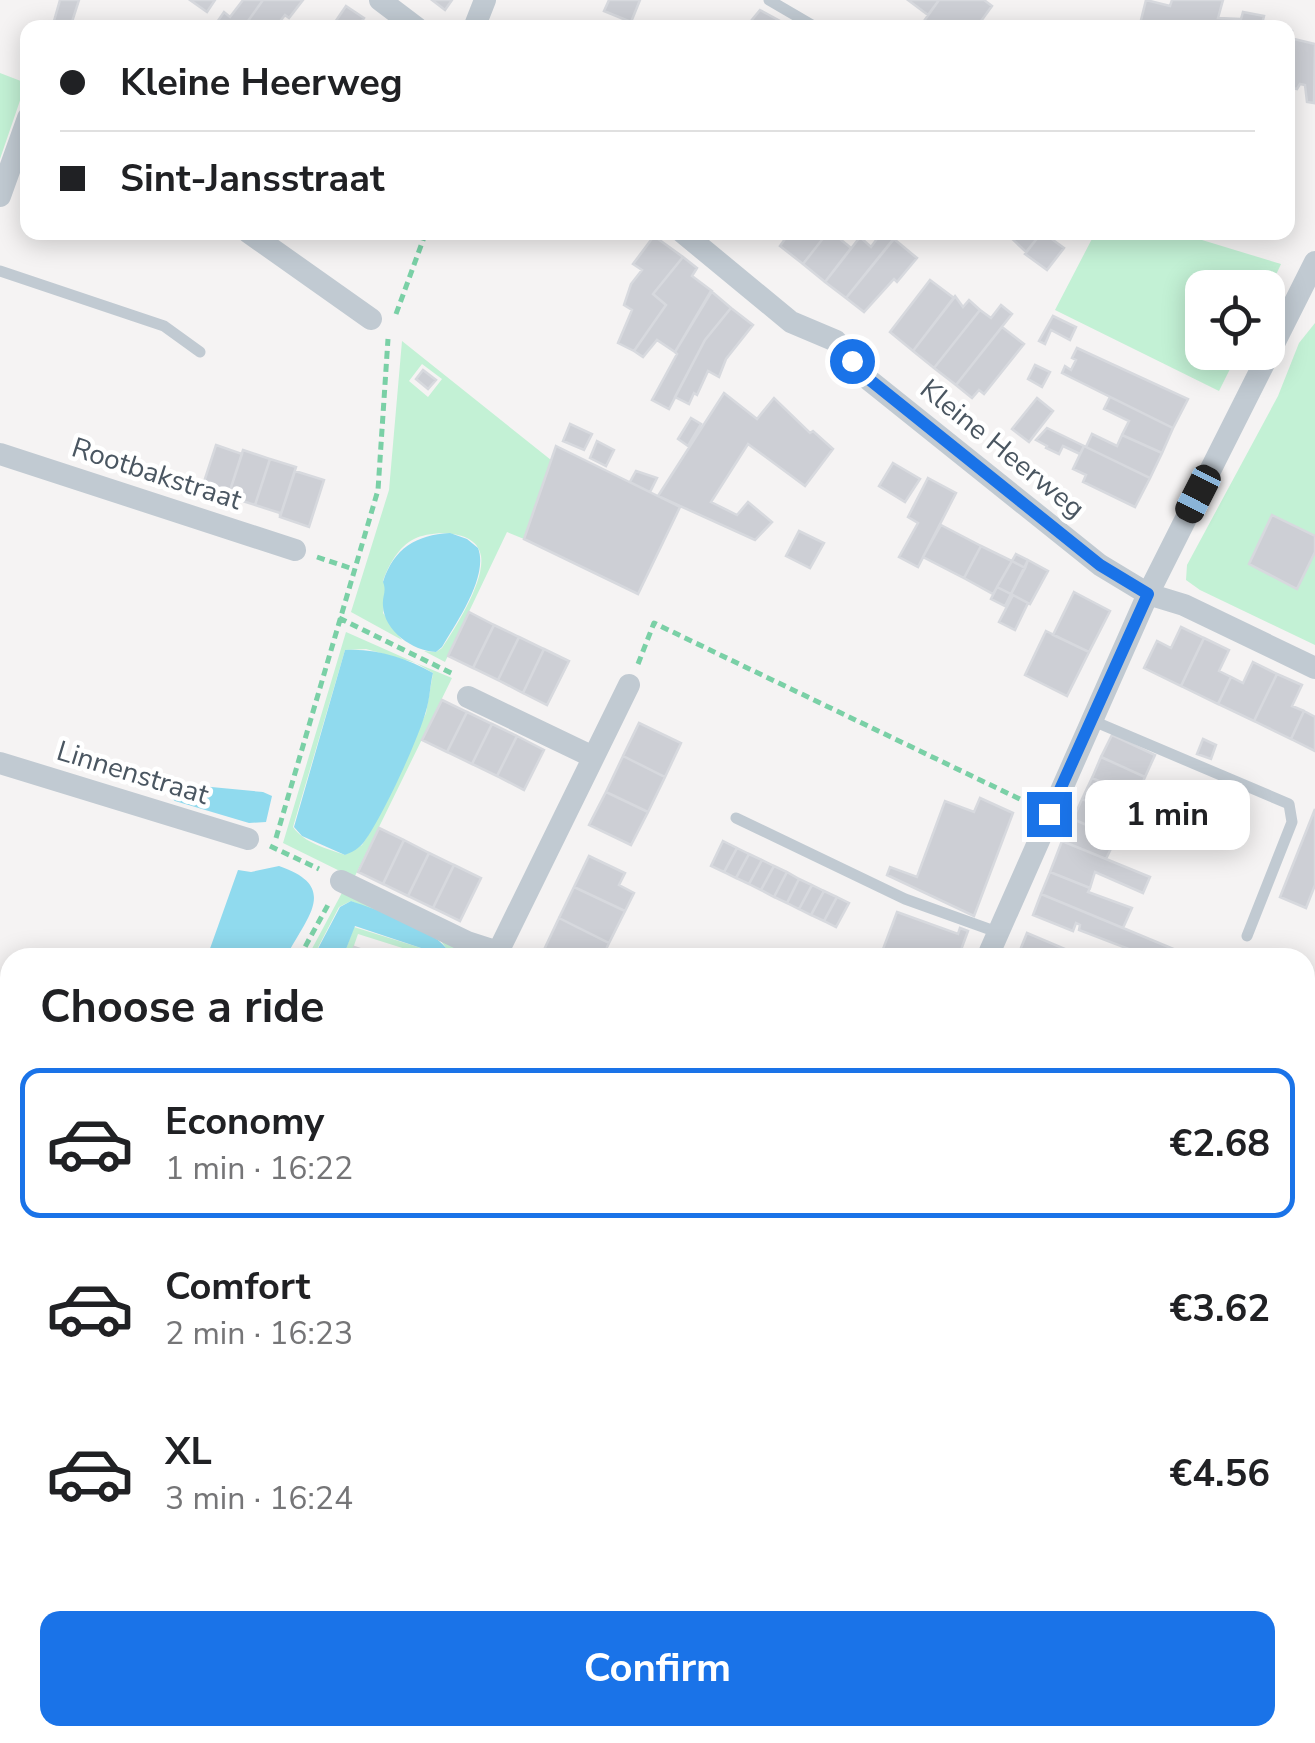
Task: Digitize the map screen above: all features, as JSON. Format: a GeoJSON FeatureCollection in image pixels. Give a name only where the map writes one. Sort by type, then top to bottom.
{"type":"FeatureCollection","features":[{"type":"Feature","properties":{"kind":"street"},"geometry":{"type":"LineString","coordinates":[[380,0],[407,20]]}},
{"type":"Feature","properties":{"kind":"street"},"geometry":{"type":"LineString","coordinates":[[0,196],[20,140]]}},
{"type":"Feature","properties":{"kind":"street"},"geometry":{"type":"LineString","coordinates":[[259,240],[380,326]]}},
{"type":"Feature","properties":{"kind":"street","name":"Kleine Heerweg"},"geometry":{"type":"LineString","coordinates":[[692,240],[791,322],[836,341],[870,380],[1100,565],[1148,594],[1184,605],[1315,668]]}},
{"type":"Feature","properties":{"kind":"street"},"geometry":{"type":"LineString","coordinates":[[991,948],[1148,594],[1307,300],[1315,262]]}},
{"type":"Feature","properties":{"kind":"street","name":"Rootbakstraat"},"geometry":{"type":"LineString","coordinates":[[0,454],[295,550]]}},
{"type":"Feature","properties":{"kind":"street"},"geometry":{"type":"LineString","coordinates":[[503,948],[629,685]]}},
{"type":"Feature","properties":{"kind":"street"},"geometry":{"type":"LineString","coordinates":[[468,696],[594,757]]}},
{"type":"Feature","properties":{"kind":"street","name":"Linnenstraat"},"geometry":{"type":"LineString","coordinates":[[0,763],[248,838]]}},
{"type":"Feature","properties":{"kind":"street"},"geometry":{"type":"LineString","coordinates":[[342,880],[483,948]]}},
{"type":"Feature","properties":{"kind":"lane"},"geometry":{"type":"LineString","coordinates":[[769,0],[803,20]]}},
{"type":"Feature","properties":{"kind":"lane"},"geometry":{"type":"LineString","coordinates":[[0,271],[164,326],[200,352]]}},
{"type":"Feature","properties":{"kind":"lane"},"geometry":{"type":"LineString","coordinates":[[1090,720],[1288,804],[1292,822],[1247,936]]}},
{"type":"Feature","properties":{"kind":"lane"},"geometry":{"type":"LineString","coordinates":[[736,818],[906,899],[997,932]]}},
{"type":"Feature","properties":{"kind":"path"},"geometry":{"type":"LineString","coordinates":[[395,316],[423,240]]}},
{"type":"Feature","properties":{"kind":"path"},"geometry":{"type":"LineString","coordinates":[[273,847],[378,490],[380,326]]}},
{"type":"Feature","properties":{"kind":"path"},"geometry":{"type":"LineString","coordinates":[[295,550],[354,569]]}},
{"type":"Feature","properties":{"kind":"path"},"geometry":{"type":"LineString","coordinates":[[339,618],[459,677],[468,696]]}},
{"type":"Feature","properties":{"kind":"path"},"geometry":{"type":"LineString","coordinates":[[629,685],[654,623],[1049,814]]}},
{"type":"Feature","properties":{"kind":"path"},"geometry":{"type":"LineString","coordinates":[[248,838],[342,880],[305,948]]}},
{"type":"Feature","properties":{"kind":"green space"},"geometry":{"type":"Polygon","coordinates":[[[0,73],[20,81],[20,101],[0,159],[0,73]]]}},
{"type":"Feature","properties":{"kind":"green space"},"geometry":{"type":"Polygon","coordinates":[[[1091,240],[1202,240],[1281,264],[1278,270],[1185,270],[1185,370],[1230,370],[1219,391],[1055,310],[1091,240]]]}},
{"type":"Feature","properties":{"kind":"green space"},"geometry":{"type":"Polygon","coordinates":[[[1315,323],[1315,645],[1186,580],[1187,565],[1278,396],[1299,343],[1315,323]]]}},
{"type":"Feature","properties":{"kind":"green space"},"geometry":{"type":"Polygon","coordinates":[[[402,341],[551,460],[524,539],[507,532],[445,662],[424,651],[442,648],[479,578],[478,547],[463,536],[422,536],[409,542],[395,557],[383,581],[383,613],[402,640],[351,612],[389,490],[402,341]],[[422,364],[409,381],[428,397],[442,379],[422,364]]]}},
{"type":"Feature","properties":{"kind":"green space"},"geometry":{"type":"Polygon","coordinates":[[[346,632],[452,678],[354,878],[283,843],[346,632]],[[366,649],[345,650],[293,827],[310,841],[345,855],[362,845],[370,832],[426,713],[433,673],[416,663],[366,649]]]}},
{"type":"Feature","properties":{"kind":"green space"},"geometry":{"type":"Polygon","coordinates":[[[344,889],[466,948],[446,948],[441,941],[351,901],[339,907],[318,948],[312,948],[344,889]]]}},
{"type":"Feature","properties":{"kind":"green space"},"geometry":{"type":"Polygon","coordinates":[[[354,927],[421,948],[402,948],[358,934],[353,948],[346,948],[354,927]]]}},
{"type":"Feature","properties":{"kind":"water"},"geometry":{"type":"Polygon","coordinates":[[[450,533],[478,548],[479,572],[442,647],[436,652],[427,651],[409,644],[388,624],[383,582],[393,560],[408,546],[417,540],[450,533]]]}},
{"type":"Feature","properties":{"kind":"water"},"geometry":{"type":"Polygon","coordinates":[[[345,650],[391,655],[433,673],[426,711],[399,778],[364,842],[345,855],[302,836],[294,827],[345,650]]]}},
{"type":"Feature","properties":{"kind":"water"},"geometry":{"type":"Polygon","coordinates":[[[169,783],[263,792],[272,796],[266,822],[249,823],[175,801],[168,796],[169,783]]]}},
{"type":"Feature","properties":{"kind":"water"},"geometry":{"type":"Polygon","coordinates":[[[279,866],[298,874],[314,893],[309,916],[291,948],[210,948],[238,870],[251,872],[279,866]]]}},
{"type":"Feature","properties":{"kind":"water"},"geometry":{"type":"Polygon","coordinates":[[[351,901],[388,914],[446,948],[421,948],[355,926],[346,948],[318,948],[340,907],[351,901]]]}},
{"type":"Feature","properties":{"kind":"building"},"geometry":{"type":"Polygon","coordinates":[[[60,0],[79,0],[73,20],[54,20],[60,0]]]}},
{"type":"Feature","properties":{"kind":"building"},"geometry":{"type":"Polygon","coordinates":[[[190,0],[215,0],[207,12],[190,0]]]}},
{"type":"Feature","properties":{"kind":"building"},"geometry":{"type":"Polygon","coordinates":[[[243,0],[263,0],[249,20],[218,20],[224,12],[230,17],[243,0]]]}},
{"type":"Feature","properties":{"kind":"building"},"geometry":{"type":"Polygon","coordinates":[[[263,0],[303,0],[289,18],[285,15],[281,20],[249,20],[263,0]]]}},
{"type":"Feature","properties":{"kind":"building"},"geometry":{"type":"Polygon","coordinates":[[[432,0],[452,0],[445,10],[432,0]]]}},
{"type":"Feature","properties":{"kind":"building"},"geometry":{"type":"Polygon","coordinates":[[[609,0],[640,0],[632,20],[604,11],[609,0]]]}},
{"type":"Feature","properties":{"kind":"building"},"geometry":{"type":"Polygon","coordinates":[[[908,0],[939,0],[928,15],[908,0]]]}},
{"type":"Feature","properties":{"kind":"building"},"geometry":{"type":"Polygon","coordinates":[[[939,0],[984,0],[992,6],[982,20],[925,20],[939,0]]]}},
{"type":"Feature","properties":{"kind":"building"},"geometry":{"type":"Polygon","coordinates":[[[1146,0],[1170,6],[1172,0],[1223,0],[1218,18],[1241,19],[1243,12],[1264,16],[1263,20],[1141,20],[1146,0]]]}},
{"type":"Feature","properties":{"kind":"building"},"geometry":{"type":"Polygon","coordinates":[[[346,6],[364,18],[363,20],[336,20],[346,6]]]}},
{"type":"Feature","properties":{"kind":"building"},"geometry":{"type":"Polygon","coordinates":[[[760,10],[778,20],[752,20],[760,10]]]}},
{"type":"Feature","properties":{"kind":"building"},"geometry":{"type":"Polygon","coordinates":[[[1295,39],[1315,44],[1314,103],[1307,102],[1305,85],[1300,84],[1297,89],[1295,39]]]}},
{"type":"Feature","properties":{"kind":"building"},"geometry":{"type":"Polygon","coordinates":[[[651,240],[660,240],[683,257],[653,294],[666,305],[634,351],[618,343],[632,310],[624,305],[631,284],[642,270],[633,264],[651,240]]]}},
{"type":"Feature","properties":{"kind":"building"},"geometry":{"type":"Polygon","coordinates":[[[784,240],[822,240],[803,264],[780,246],[784,240]]]}},
{"type":"Feature","properties":{"kind":"building"},"geometry":{"type":"Polygon","coordinates":[[[822,240],[841,240],[851,248],[825,282],[803,264],[822,240]]]}},
{"type":"Feature","properties":{"kind":"building"},"geometry":{"type":"Polygon","coordinates":[[[858,240],[871,247],[876,240],[893,240],[846,298],[825,282],[858,240]]]}},
{"type":"Feature","properties":{"kind":"building"},"geometry":{"type":"Polygon","coordinates":[[[893,240],[917,258],[864,312],[846,298],[893,240]]]}},
{"type":"Feature","properties":{"kind":"building"},"geometry":{"type":"Polygon","coordinates":[[[1013,240],[1036,240],[1026,252],[1013,240]]]}},
{"type":"Feature","properties":{"kind":"building"},"geometry":{"type":"Polygon","coordinates":[[[1036,240],[1053,240],[1064,248],[1047,270],[1025,254],[1036,240]]]}},
{"type":"Feature","properties":{"kind":"building"},"geometry":{"type":"Polygon","coordinates":[[[683,257],[697,268],[692,276],[712,291],[675,352],[657,340],[643,357],[634,351],[666,305],[653,294],[683,257]]]}},
{"type":"Feature","properties":{"kind":"building"},"geometry":{"type":"Polygon","coordinates":[[[930,280],[954,298],[913,351],[890,332],[930,280]]]}},
{"type":"Feature","properties":{"kind":"building"},"geometry":{"type":"Polygon","coordinates":[[[711,291],[731,308],[705,340],[669,409],[652,400],[711,291]]]}},
{"type":"Feature","properties":{"kind":"building"},"geometry":{"type":"Polygon","coordinates":[[[955,296],[963,307],[969,300],[980,310],[934,368],[913,351],[955,296]]]}},
{"type":"Feature","properties":{"kind":"building"},"geometry":{"type":"Polygon","coordinates":[[[1001,305],[1012,314],[956,385],[934,368],[980,310],[991,318],[1001,305]]]}},
{"type":"Feature","properties":{"kind":"building"},"geometry":{"type":"Polygon","coordinates":[[[731,308],[753,325],[726,359],[719,377],[708,371],[689,404],[675,397],[705,340],[731,308]]]}},
{"type":"Feature","properties":{"kind":"building"},"geometry":{"type":"Polygon","coordinates":[[[1053,316],[1076,327],[1070,340],[1051,330],[1045,344],[1039,341],[1053,316]]]}},
{"type":"Feature","properties":{"kind":"building"},"geometry":{"type":"Polygon","coordinates":[[[1002,327],[1024,344],[984,394],[979,390],[972,398],[956,385],[1002,327]]]}},
{"type":"Feature","properties":{"kind":"building"},"geometry":{"type":"Polygon","coordinates":[[[1077,348],[1188,399],[1173,428],[1062,373],[1065,366],[1071,370],[1077,348]]]}},
{"type":"Feature","properties":{"kind":"building"},"geometry":{"type":"Polygon","coordinates":[[[1035,365],[1050,372],[1042,387],[1028,379],[1035,365]]]}},
{"type":"Feature","properties":{"kind":"building"},"geometry":{"type":"Polygon","coordinates":[[[423,370],[436,380],[428,389],[416,379],[423,370]]]}},
{"type":"Feature","properties":{"kind":"building"},"geometry":{"type":"Polygon","coordinates":[[[724,393],[757,419],[774,398],[833,449],[805,486],[748,444],[711,502],[737,515],[748,502],[772,522],[755,540],[658,496],[724,393]]]}},
{"type":"Feature","properties":{"kind":"building"},"geometry":{"type":"Polygon","coordinates":[[[1110,397],[1173,428],[1162,453],[1122,435],[1129,421],[1104,409],[1110,397]]]}},
{"type":"Feature","properties":{"kind":"building"},"geometry":{"type":"Polygon","coordinates":[[[1037,398],[1053,411],[1029,442],[1012,429],[1037,398]]]}},
{"type":"Feature","properties":{"kind":"building"},"geometry":{"type":"Polygon","coordinates":[[[691,418],[701,424],[688,446],[678,439],[691,418]]]}},
{"type":"Feature","properties":{"kind":"building"},"geometry":{"type":"Polygon","coordinates":[[[570,424],[592,434],[584,450],[563,441],[570,424]]]}},
{"type":"Feature","properties":{"kind":"building"},"geometry":{"type":"Polygon","coordinates":[[[1047,428],[1084,446],[1080,454],[1063,446],[1059,454],[1046,448],[1036,440],[1047,428]]]}},
{"type":"Feature","properties":{"kind":"building"},"geometry":{"type":"Polygon","coordinates":[[[1092,434],[1117,446],[1122,435],[1162,453],[1150,478],[1086,447],[1092,434]]]}},
{"type":"Feature","properties":{"kind":"building"},"geometry":{"type":"Polygon","coordinates":[[[597,441],[614,450],[606,466],[590,458],[597,441]]]}},
{"type":"Feature","properties":{"kind":"building"},"geometry":{"type":"Polygon","coordinates":[[[216,445],[242,454],[227,500],[201,491],[216,445]]]}},
{"type":"Feature","properties":{"kind":"building"},"geometry":{"type":"Polygon","coordinates":[[[556,446],[680,507],[638,594],[524,539],[556,446]]]}},
{"type":"Feature","properties":{"kind":"building"},"geometry":{"type":"Polygon","coordinates":[[[1084,446],[1150,478],[1135,507],[1083,482],[1086,475],[1073,469],[1084,446]]]}},
{"type":"Feature","properties":{"kind":"building"},"geometry":{"type":"Polygon","coordinates":[[[243,450],[270,459],[255,505],[230,497],[227,500],[243,450]]]}},
{"type":"Feature","properties":{"kind":"building"},"geometry":{"type":"Polygon","coordinates":[[[270,459],[296,467],[280,517],[280,513],[255,505],[270,459]]]}},
{"type":"Feature","properties":{"kind":"building"},"geometry":{"type":"Polygon","coordinates":[[[893,463],[920,479],[905,502],[879,486],[893,463]]]}},
{"type":"Feature","properties":{"kind":"building"},"geometry":{"type":"Polygon","coordinates":[[[295,471],[324,480],[309,527],[280,517],[295,471]]]}},
{"type":"Feature","properties":{"kind":"building"},"geometry":{"type":"Polygon","coordinates":[[[636,471],[657,478],[650,492],[630,482],[636,471]]]}},
{"type":"Feature","properties":{"kind":"building"},"geometry":{"type":"Polygon","coordinates":[[[928,478],[956,493],[918,567],[899,557],[918,523],[908,517],[928,478]]]}},
{"type":"Feature","properties":{"kind":"building"},"geometry":{"type":"Polygon","coordinates":[[[1272,515],[1315,536],[1315,552],[1297,589],[1249,564],[1272,515]]]}},
{"type":"Feature","properties":{"kind":"building"},"geometry":{"type":"Polygon","coordinates":[[[941,525],[981,546],[964,578],[923,557],[941,525]]]}},
{"type":"Feature","properties":{"kind":"building"},"geometry":{"type":"Polygon","coordinates":[[[799,531],[824,543],[810,568],[786,556],[799,531]]]}},
{"type":"Feature","properties":{"kind":"building"},"geometry":{"type":"Polygon","coordinates":[[[981,546],[1012,561],[993,594],[964,578],[981,546]]]}},
{"type":"Feature","properties":{"kind":"building"},"geometry":{"type":"Polygon","coordinates":[[[1016,554],[1028,560],[1025,568],[1012,561],[1016,554]]]}},
{"type":"Feature","properties":{"kind":"building"},"geometry":{"type":"Polygon","coordinates":[[[1028,560],[1048,571],[1030,604],[1011,594],[1028,560]]]}},
{"type":"Feature","properties":{"kind":"building"},"geometry":{"type":"Polygon","coordinates":[[[1012,561],[1025,568],[1011,594],[997,587],[1012,561]]]}},
{"type":"Feature","properties":{"kind":"building"},"geometry":{"type":"Polygon","coordinates":[[[997,587],[1011,594],[1005,606],[991,599],[997,587]]]}},
{"type":"Feature","properties":{"kind":"building"},"geometry":{"type":"Polygon","coordinates":[[[1074,592],[1110,611],[1089,652],[1053,635],[1074,592]]]}},
{"type":"Feature","properties":{"kind":"building"},"geometry":{"type":"Polygon","coordinates":[[[1013,595],[1028,603],[1015,630],[999,622],[1013,595]]]}},
{"type":"Feature","properties":{"kind":"building"},"geometry":{"type":"Polygon","coordinates":[[[469,612],[494,625],[473,668],[448,656],[469,612]]]}},
{"type":"Feature","properties":{"kind":"building"},"geometry":{"type":"Polygon","coordinates":[[[494,625],[519,637],[498,680],[473,668],[494,625]]]}},
{"type":"Feature","properties":{"kind":"building"},"geometry":{"type":"Polygon","coordinates":[[[1181,627],[1204,638],[1181,686],[1144,668],[1157,641],[1171,648],[1181,627]]]}},
{"type":"Feature","properties":{"kind":"building"},"geometry":{"type":"Polygon","coordinates":[[[1046,631],[1089,652],[1067,696],[1025,675],[1046,631]]]}},
{"type":"Feature","properties":{"kind":"building"},"geometry":{"type":"Polygon","coordinates":[[[519,637],[544,649],[523,693],[498,680],[519,637]]]}},
{"type":"Feature","properties":{"kind":"building"},"geometry":{"type":"Polygon","coordinates":[[[1204,638],[1229,650],[1219,671],[1231,677],[1218,704],[1181,686],[1204,638]]]}},
{"type":"Feature","properties":{"kind":"building"},"geometry":{"type":"Polygon","coordinates":[[[544,649],[569,661],[547,705],[523,693],[544,649]]]}},
{"type":"Feature","properties":{"kind":"building"},"geometry":{"type":"Polygon","coordinates":[[[1253,662],[1277,674],[1254,721],[1218,704],[1231,677],[1243,683],[1253,662]]]}},
{"type":"Feature","properties":{"kind":"building"},"geometry":{"type":"Polygon","coordinates":[[[1277,674],[1302,685],[1292,706],[1304,711],[1291,739],[1254,721],[1277,674]]]}},
{"type":"Feature","properties":{"kind":"building"},"geometry":{"type":"Polygon","coordinates":[[[442,700],[467,712],[447,752],[422,740],[442,700]]]}},
{"type":"Feature","properties":{"kind":"building"},"geometry":{"type":"Polygon","coordinates":[[[1304,711],[1315,717],[1315,751],[1291,739],[1304,711]]]}},
{"type":"Feature","properties":{"kind":"building"},"geometry":{"type":"Polygon","coordinates":[[[467,712],[492,724],[472,764],[447,752],[467,712]]]}},
{"type":"Feature","properties":{"kind":"building"},"geometry":{"type":"Polygon","coordinates":[[[639,723],[681,743],[665,777],[623,756],[639,723]]]}},
{"type":"Feature","properties":{"kind":"building"},"geometry":{"type":"Polygon","coordinates":[[[492,724],[517,736],[497,776],[472,764],[492,724]]]}},
{"type":"Feature","properties":{"kind":"building"},"geometry":{"type":"Polygon","coordinates":[[[1112,735],[1155,755],[1145,777],[1101,757],[1112,735]]]}},
{"type":"Feature","properties":{"kind":"building"},"geometry":{"type":"Polygon","coordinates":[[[517,736],[544,750],[524,790],[497,776],[517,736]]]}},
{"type":"Feature","properties":{"kind":"building"},"geometry":{"type":"Polygon","coordinates":[[[1203,739],[1216,745],[1211,759],[1197,754],[1203,739]]]}},
{"type":"Feature","properties":{"kind":"building"},"geometry":{"type":"Polygon","coordinates":[[[623,756],[665,777],[648,812],[606,792],[623,756]]]}},
{"type":"Feature","properties":{"kind":"building"},"geometry":{"type":"Polygon","coordinates":[[[1101,757],[1145,777],[1136,797],[1092,778],[1101,757]]]}},
{"type":"Feature","properties":{"kind":"building"},"geometry":{"type":"Polygon","coordinates":[[[1092,778],[1136,797],[1126,817],[1082,799],[1092,778]]]}},
{"type":"Feature","properties":{"kind":"building"},"geometry":{"type":"Polygon","coordinates":[[[606,792],[648,812],[631,845],[589,825],[606,792]]]}},
{"type":"Feature","properties":{"kind":"building"},"geometry":{"type":"Polygon","coordinates":[[[980,798],[1013,813],[974,916],[887,875],[890,867],[917,877],[945,801],[974,812],[980,798]]]}},
{"type":"Feature","properties":{"kind":"building"},"geometry":{"type":"Polygon","coordinates":[[[1082,799],[1126,817],[1116,838],[1073,819],[1082,799]]]}},
{"type":"Feature","properties":{"kind":"building"},"geometry":{"type":"Polygon","coordinates":[[[1315,809],[1315,885],[1306,908],[1280,897],[1315,809]]]}},
{"type":"Feature","properties":{"kind":"building"},"geometry":{"type":"Polygon","coordinates":[[[1073,819],[1116,838],[1106,859],[1062,841],[1073,819]]]}},
{"type":"Feature","properties":{"kind":"building"},"geometry":{"type":"Polygon","coordinates":[[[379,828],[404,840],[383,884],[358,872],[379,828]]]}},
{"type":"Feature","properties":{"kind":"building"},"geometry":{"type":"Polygon","coordinates":[[[404,840],[429,853],[408,896],[383,884],[404,840]]]}},
{"type":"Feature","properties":{"kind":"building"},"geometry":{"type":"Polygon","coordinates":[[[723,841],[737,848],[724,872],[711,866],[723,841]]]}},
{"type":"Feature","properties":{"kind":"building"},"geometry":{"type":"Polygon","coordinates":[[[1062,841],[1150,877],[1143,893],[1095,872],[1090,888],[1050,872],[1062,841]]]}},
{"type":"Feature","properties":{"kind":"building"},"geometry":{"type":"Polygon","coordinates":[[[737,848],[749,854],[736,878],[724,872],[737,848]]]}},
{"type":"Feature","properties":{"kind":"building"},"geometry":{"type":"Polygon","coordinates":[[[429,853],[454,865],[433,908],[408,896],[429,853]]]}},
{"type":"Feature","properties":{"kind":"building"},"geometry":{"type":"Polygon","coordinates":[[[749,854],[762,860],[749,884],[736,878],[749,854]]]}},
{"type":"Feature","properties":{"kind":"building"},"geometry":{"type":"Polygon","coordinates":[[[589,856],[625,873],[619,885],[634,893],[625,911],[574,887],[589,856]]]}},
{"type":"Feature","properties":{"kind":"building"},"geometry":{"type":"Polygon","coordinates":[[[762,860],[774,866],[761,890],[749,884],[762,860]]]}},
{"type":"Feature","properties":{"kind":"building"},"geometry":{"type":"Polygon","coordinates":[[[454,865],[481,878],[460,921],[433,908],[454,865]]]}},
{"type":"Feature","properties":{"kind":"building"},"geometry":{"type":"Polygon","coordinates":[[[774,866],[787,872],[774,897],[761,890],[774,866]]]}},
{"type":"Feature","properties":{"kind":"building"},"geometry":{"type":"Polygon","coordinates":[[[787,872],[799,879],[787,903],[774,897],[787,872]]]}},
{"type":"Feature","properties":{"kind":"building"},"geometry":{"type":"Polygon","coordinates":[[[1050,872],[1090,888],[1088,892],[1132,908],[1123,928],[1041,894],[1050,872]]]}},
{"type":"Feature","properties":{"kind":"building"},"geometry":{"type":"Polygon","coordinates":[[[799,879],[812,885],[799,909],[787,903],[799,879]]]}},
{"type":"Feature","properties":{"kind":"building"},"geometry":{"type":"Polygon","coordinates":[[[812,885],[824,891],[811,915],[799,909],[812,885]]]}},
{"type":"Feature","properties":{"kind":"building"},"geometry":{"type":"Polygon","coordinates":[[[574,887],[625,911],[609,943],[559,918],[574,887]]]}},
{"type":"Feature","properties":{"kind":"building"},"geometry":{"type":"Polygon","coordinates":[[[824,891],[837,897],[824,921],[811,915],[824,891]]]}},
{"type":"Feature","properties":{"kind":"building"},"geometry":{"type":"Polygon","coordinates":[[[1041,894],[1171,948],[1126,948],[1079,930],[1076,923],[1073,931],[1033,915],[1041,894]]]}},
{"type":"Feature","properties":{"kind":"building"},"geometry":{"type":"Polygon","coordinates":[[[837,897],[849,903],[836,927],[824,921],[837,897]]]}},
{"type":"Feature","properties":{"kind":"building"},"geometry":{"type":"Polygon","coordinates":[[[897,912],[958,934],[960,928],[968,931],[962,948],[883,948],[897,912]]]}},
{"type":"Feature","properties":{"kind":"building"},"geometry":{"type":"Polygon","coordinates":[[[559,918],[609,943],[607,948],[545,948],[559,918]]]}},
{"type":"Feature","properties":{"kind":"building"},"geometry":{"type":"Polygon","coordinates":[[[1027,933],[1063,948],[1021,948],[1027,933]]]}},
{"type":"Feature","properties":{"kind":"route"},"geometry":{"type":"LineString","coordinates":[[852,361],[870,380],[1100,565],[1148,594],[1049,814]]}}]}
